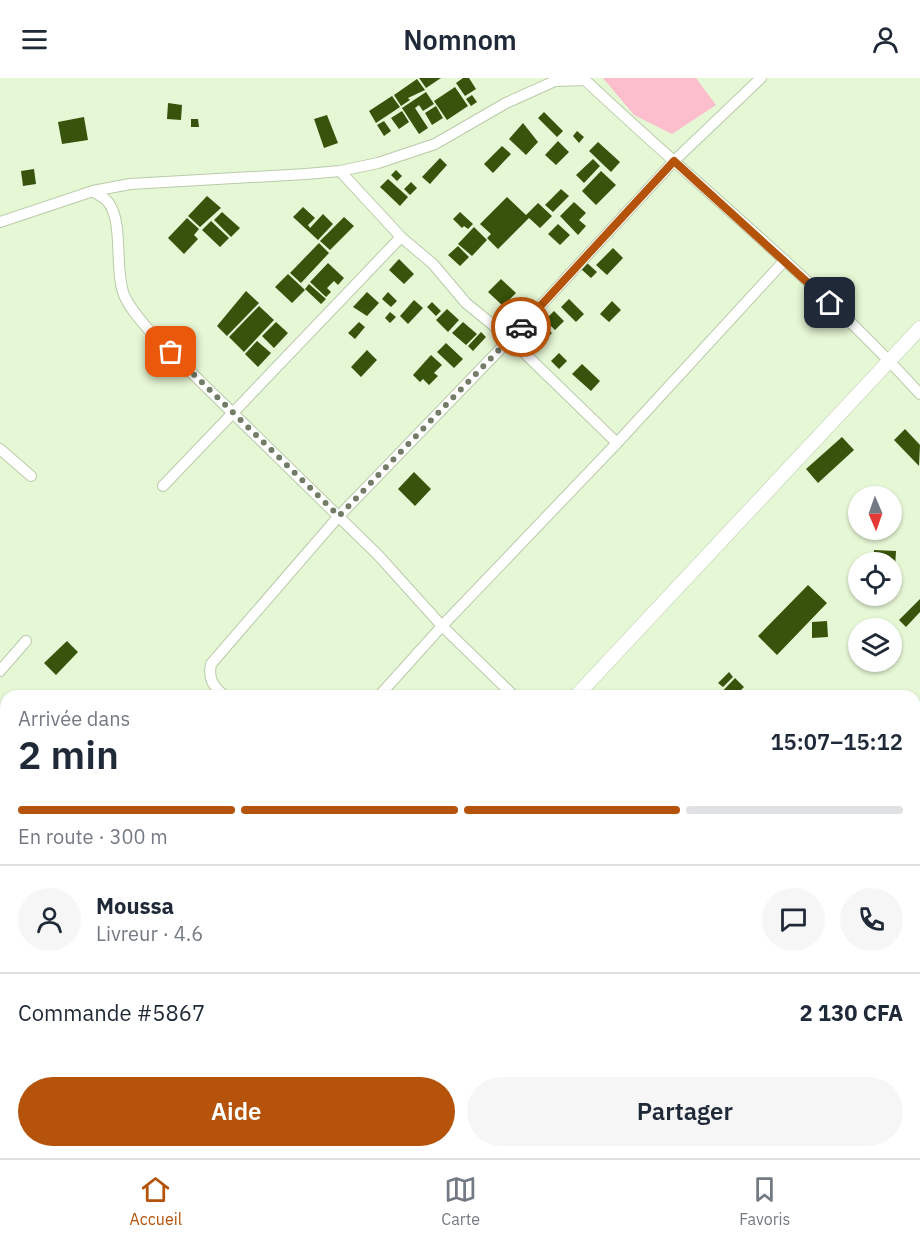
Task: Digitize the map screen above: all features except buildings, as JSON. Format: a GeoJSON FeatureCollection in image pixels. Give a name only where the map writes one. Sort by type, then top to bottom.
{"type":"FeatureCollection","features":[{"type":"Feature","properties":{"kind":"street"},"geometry":{"type":"LineString","coordinates":[[218,690],[211,684],[209,675],[211,664],[339,516],[510,339],[674,161],[760,78]]}},
{"type":"Feature","properties":{"kind":"street"},"geometry":{"type":"LineString","coordinates":[[0,222],[93,191],[160,181],[340,171],[378,163],[435,144],[506,103],[555,81],[584,79],[785,260],[890,361],[920,394]]}},
{"type":"Feature","properties":{"kind":"street"},"geometry":{"type":"LineString","coordinates":[[340,171],[401,237],[434,264],[466,303],[510,339],[617,443]]}},
{"type":"Feature","properties":{"kind":"street"},"geometry":{"type":"LineString","coordinates":[[93,191],[109,203],[115,222],[118,273],[124,295],[134,312],[155,337],[339,516],[442,626],[508,690]]}},
{"type":"Feature","properties":{"kind":"street"},"geometry":{"type":"LineString","coordinates":[[163,486],[401,237]]}},
{"type":"Feature","properties":{"kind":"street"},"geometry":{"type":"LineString","coordinates":[[384,690],[442,626],[617,443],[785,260]]}},
{"type":"Feature","properties":{"kind":"street"},"geometry":{"type":"LineString","coordinates":[[582,690],[920,328]]}},
{"type":"Feature","properties":{"kind":"street"},"geometry":{"type":"LineString","coordinates":[[0,449],[31,476]]}},
{"type":"Feature","properties":{"kind":"street"},"geometry":{"type":"LineString","coordinates":[[0,671],[26,640]]}},
{"type":"Feature","properties":{"kind":"shaded area"},"geometry":{"type":"Polygon","coordinates":[[[603,78],[696,78],[716,105],[672,134],[634,115],[603,78]]]}},
{"type":"Feature","properties":{"kind":"way so far"},"geometry":{"type":"LineString","coordinates":[[171,352],[339,516],[521,327]]}},
{"type":"Feature","properties":{"kind":"route"},"geometry":{"type":"LineString","coordinates":[[521,327],[674,161],[830,303]]}}]}
